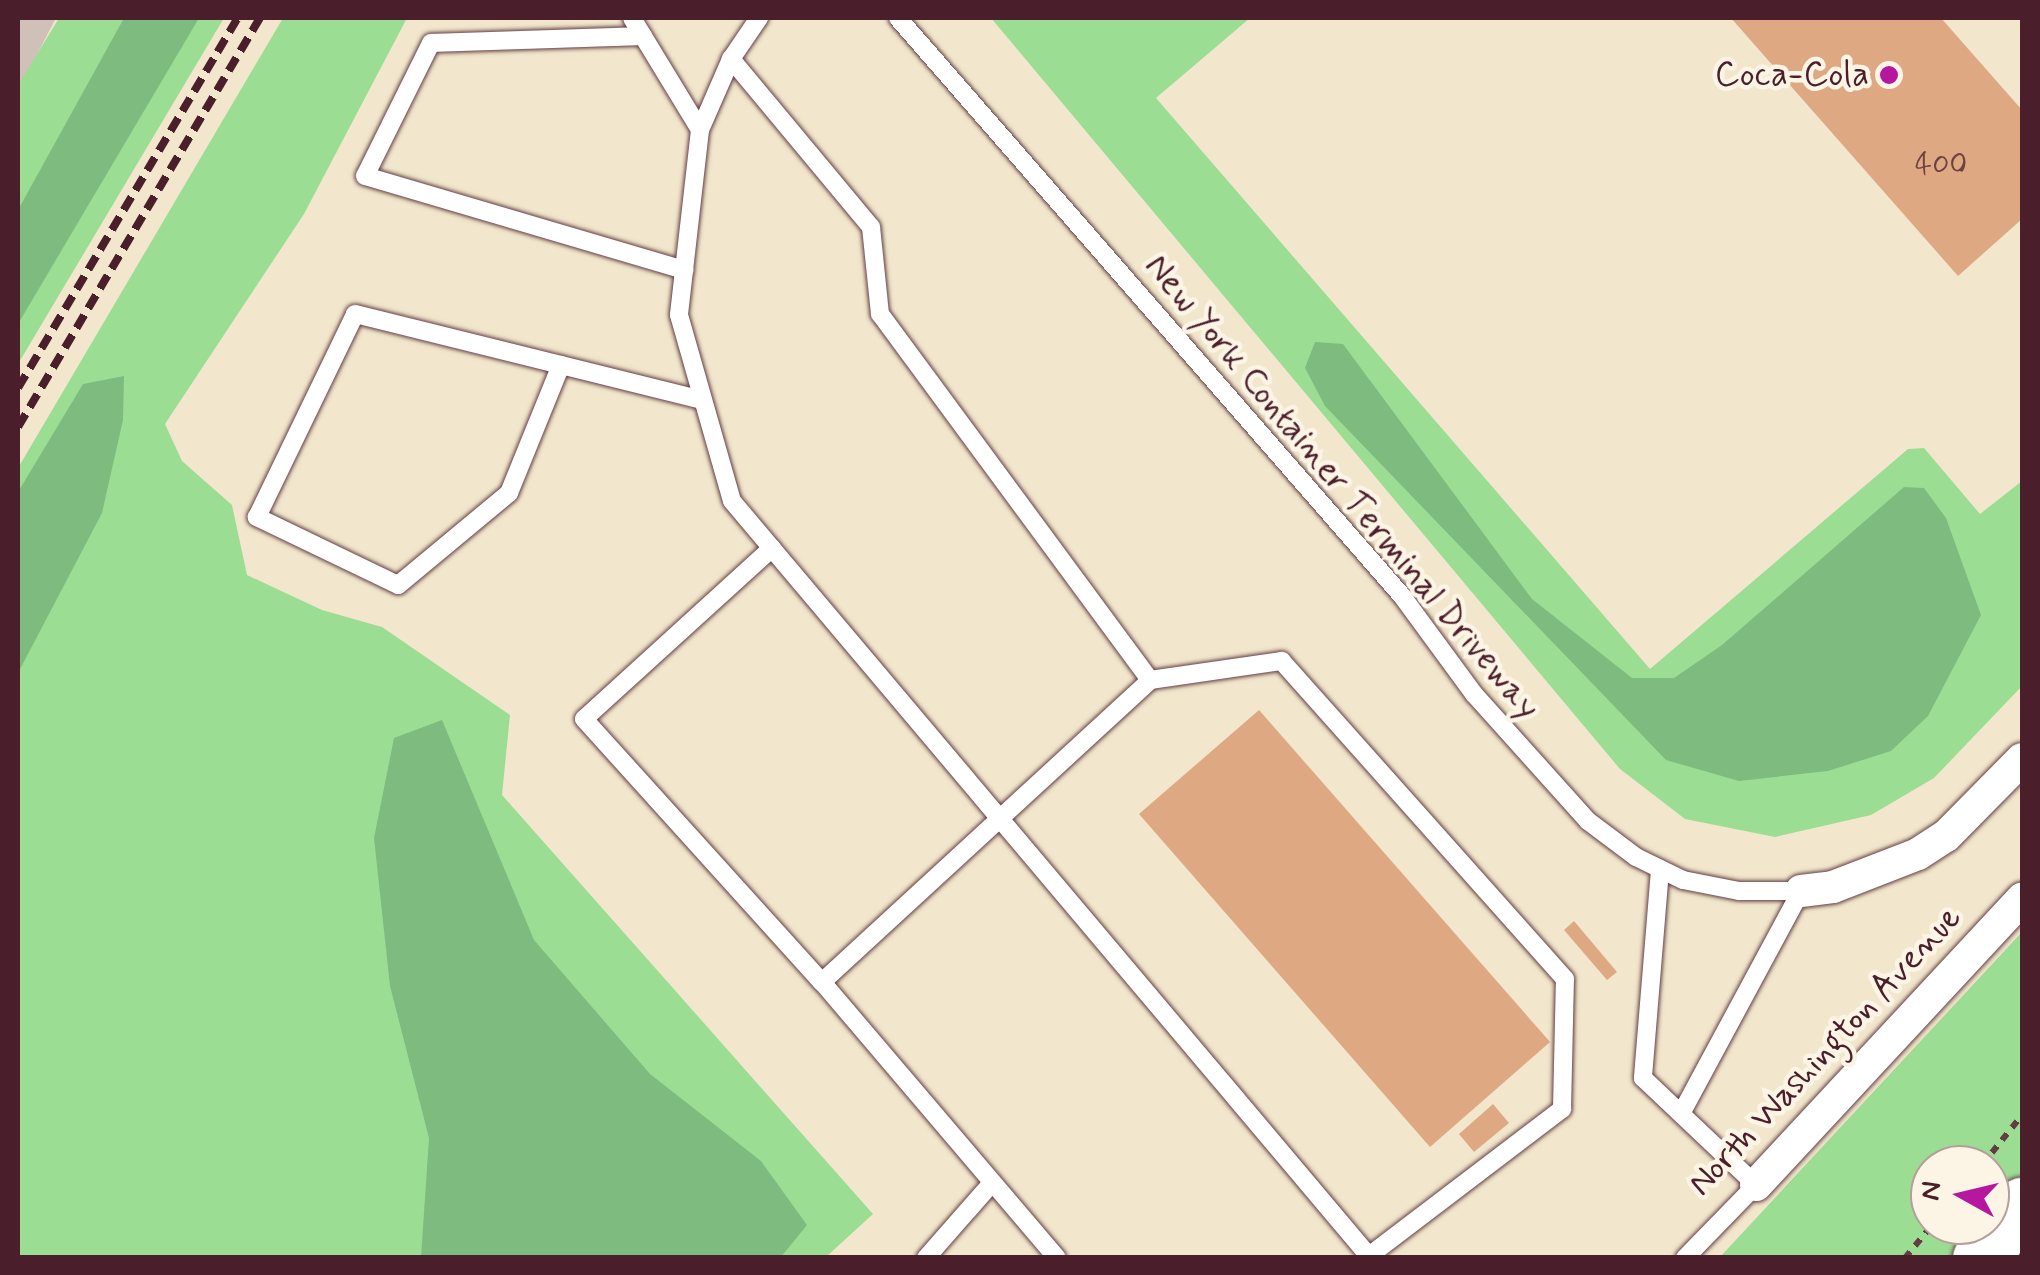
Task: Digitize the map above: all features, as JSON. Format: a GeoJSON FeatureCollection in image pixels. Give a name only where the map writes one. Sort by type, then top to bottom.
{"type":"FeatureCollection","features":[{"type":"Feature","properties":{"kind":"highway"},"geometry":{"type":"LineString","coordinates":[[1980,1258],[2022,1205]]}},
{"type":"Feature","properties":{"kind":"street"},"geometry":{"type":"LineString","coordinates":[[1800,891],[1833,887],[1918,854],[1956,826],[2022,759]]}},
{"type":"Feature","properties":{"kind":"street","name":"North Washington Avenue"},"geometry":{"type":"LineString","coordinates":[[1756,1185],[2022,899]]}},
{"type":"Feature","properties":{"kind":"lane"},"geometry":{"type":"LineString","coordinates":[[632,18],[700,130]]}},
{"type":"Feature","properties":{"kind":"lane"},"geometry":{"type":"LineString","coordinates":[[759,18],[731,59],[700,130],[679,315],[732,502],[772,548],[1000,819],[1368,1256],[1562,1110],[1565,979],[1282,661],[1150,680],[1000,819],[822,982]]}},
{"type":"Feature","properties":{"kind":"lane","name":"New York Container Terminal Driveway"},"geometry":{"type":"LineString","coordinates":[[898,18],[1402,596],[1474,694],[1564,796],[1610,840],[1660,870],[1712,887],[1800,891]]}},
{"type":"Feature","properties":{"kind":"lane"},"geometry":{"type":"LineString","coordinates":[[643,36],[432,43],[365,176],[684,270]]}},
{"type":"Feature","properties":{"kind":"lane"},"geometry":{"type":"LineString","coordinates":[[731,59],[870,227],[880,314],[1150,680]]}},
{"type":"Feature","properties":{"kind":"lane"},"geometry":{"type":"LineString","coordinates":[[561,365],[508,493],[398,585],[257,516],[356,314],[703,400]]}},
{"type":"Feature","properties":{"kind":"lane"},"geometry":{"type":"LineString","coordinates":[[772,548],[584,718],[822,982],[1057,1258]]}},
{"type":"Feature","properties":{"kind":"lane"},"geometry":{"type":"LineString","coordinates":[[1660,870],[1642,1078],[1756,1185]]}},
{"type":"Feature","properties":{"kind":"lane"},"geometry":{"type":"LineString","coordinates":[[1681,1114],[1800,891]]}},
{"type":"Feature","properties":{"kind":"lane"},"geometry":{"type":"LineString","coordinates":[[926,1258],[991,1184]]}},
{"type":"Feature","properties":{"kind":"lane","name":"North Washington Avenue"},"geometry":{"type":"LineString","coordinates":[[1685,1258],[1756,1185]]}},
{"type":"Feature","properties":{"kind":"path"},"geometry":{"type":"LineString","coordinates":[[1998,1145],[2022,1115]]}},
{"type":"Feature","properties":{"kind":"shaded area"},"geometry":{"type":"Polygon","coordinates":[[[18,18],[56,18],[18,91],[18,18]]]}},
{"type":"Feature","properties":{"kind":"green space"},"geometry":{"type":"Polygon","coordinates":[[[59,18],[224,18],[18,364],[18,85],[59,18]]]}},
{"type":"Feature","properties":{"kind":"green space"},"geometry":{"type":"Polygon","coordinates":[[[124,18],[199,18],[18,324],[18,210],[124,18]]]}},
{"type":"Feature","properties":{"kind":"green space"},"geometry":{"type":"Polygon","coordinates":[[[283,18],[407,18],[304,214],[165,424],[182,461],[232,505],[247,575],[322,610],[382,627],[510,715],[502,795],[873,1214],[826,1257],[18,1258],[18,468],[283,18]]]}},
{"type":"Feature","properties":{"kind":"green space"},"geometry":{"type":"Polygon","coordinates":[[[991,18],[1250,18],[1156,98],[1650,669],[1908,449],[1924,448],[1980,514],[2022,481],[2022,686],[1934,778],[1871,815],[1775,837],[1685,819],[1620,769],[991,18]]]}},
{"type":"Feature","properties":{"kind":"green space"},"geometry":{"type":"Polygon","coordinates":[[[1315,342],[1343,344],[1532,599],[1632,678],[1674,678],[1722,645],[1904,487],[1924,488],[1946,518],[1981,615],[1928,716],[1891,751],[1828,771],[1739,781],[1666,760],[1325,406],[1305,368],[1315,342]]]}},
{"type":"Feature","properties":{"kind":"green space"},"geometry":{"type":"Polygon","coordinates":[[[124,376],[123,420],[102,513],[18,673],[18,492],[83,384],[124,376]]]}},
{"type":"Feature","properties":{"kind":"green space"},"geometry":{"type":"Polygon","coordinates":[[[442,720],[534,940],[650,1074],[761,1161],[807,1225],[781,1257],[421,1257],[429,1138],[390,986],[374,838],[394,738],[442,720]]]}},
{"type":"Feature","properties":{"kind":"green space"},"geometry":{"type":"Polygon","coordinates":[[[2022,932],[2022,1257],[1720,1257],[2022,932]]]}},
{"type":"Feature","properties":{"kind":"building"},"geometry":{"type":"Polygon","coordinates":[[[1731,18],[1941,18],[2022,110],[2022,219],[1958,276],[1731,18]]]}},
{"type":"Feature","properties":{"kind":"building"},"geometry":{"type":"Polygon","coordinates":[[[1259,710],[1550,1042],[1430,1147],[1139,814],[1259,710]]]}},
{"type":"Feature","properties":{"kind":"building"},"geometry":{"type":"Polygon","coordinates":[[[1574,921],[1617,972],[1607,980],[1564,930],[1574,921]]]}},
{"type":"Feature","properties":{"kind":"building"},"geometry":{"type":"Polygon","coordinates":[[[1493,1104],[1509,1123],[1474,1152],[1459,1134],[1493,1104]]]}},
{"type":"Feature","properties":{"kind":"railway"},"geometry":{"type":"LineString","coordinates":[[18,388],[238,18]]}},
{"type":"Feature","properties":{"kind":"railway"},"geometry":{"type":"LineString","coordinates":[[18,427],[260,18]]}},
{"type":"Feature","properties":{"kind":"place","name":"Coca-Cola"},"geometry":{"type":"Point","coordinates":[1889,75]}}]}
